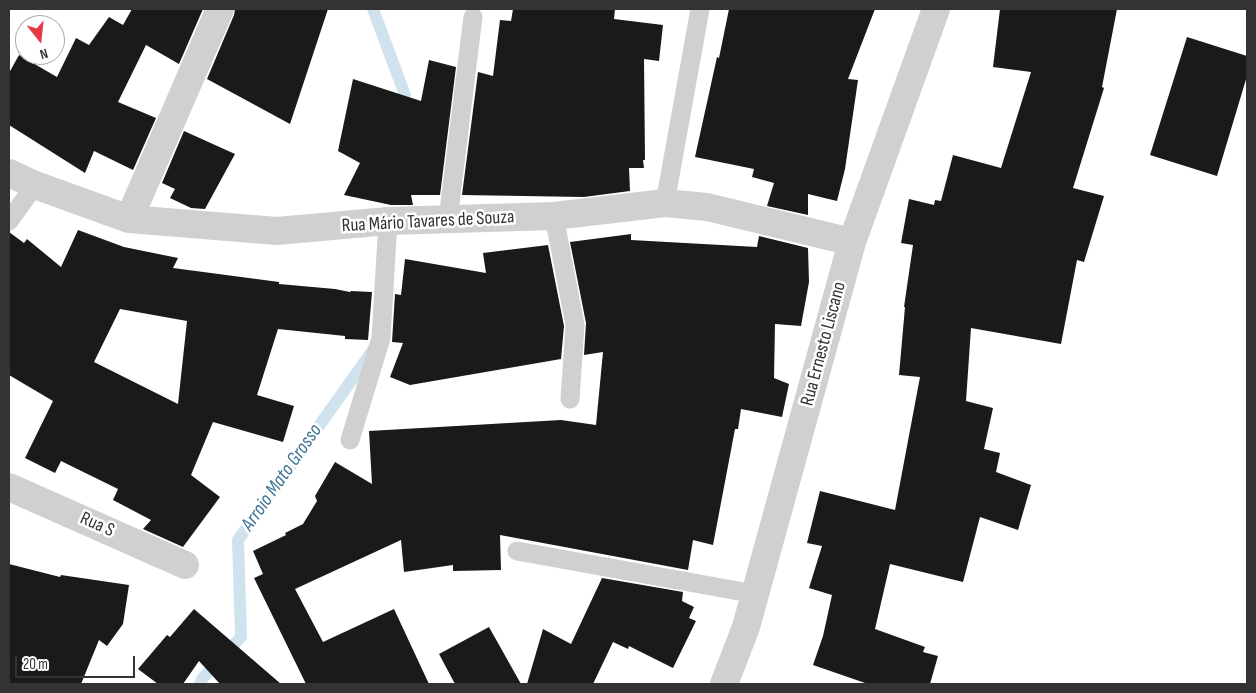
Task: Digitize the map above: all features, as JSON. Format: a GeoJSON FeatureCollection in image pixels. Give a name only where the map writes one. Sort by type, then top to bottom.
{"type":"FeatureCollection","features":[{"type":"Feature","properties":{"kind":"street"},"geometry":{"type":"LineString","coordinates":[[129,218],[220,9]]}},
{"type":"Feature","properties":{"kind":"street","name":"Rua Ernesto Liscano"},"geometry":{"type":"LineString","coordinates":[[724,684],[746,627],[852,242],[936,9]]}},
{"type":"Feature","properties":{"kind":"street","name":"Rua Mário Tavares de Souza"},"geometry":{"type":"LineString","coordinates":[[9,173],[35,185],[129,218],[277,231],[388,221],[554,216],[665,203],[707,207],[852,242]]}},
{"type":"Feature","properties":{"kind":"street","name":"Rua S"},"geometry":{"type":"LineString","coordinates":[[10,490],[185,565]]}},
{"type":"Feature","properties":{"kind":"lane"},"geometry":{"type":"LineString","coordinates":[[665,203],[700,9]]}},
{"type":"Feature","properties":{"kind":"lane"},"geometry":{"type":"LineString","coordinates":[[448,219],[473,17]]}},
{"type":"Feature","properties":{"kind":"lane"},"geometry":{"type":"LineString","coordinates":[[9,221],[35,185]]}},
{"type":"Feature","properties":{"kind":"lane"},"geometry":{"type":"LineString","coordinates":[[554,216],[575,325],[570,398]]}},
{"type":"Feature","properties":{"kind":"lane"},"geometry":{"type":"LineString","coordinates":[[350,440],[381,338],[388,221]]}},
{"type":"Feature","properties":{"kind":"lane"},"geometry":{"type":"LineString","coordinates":[[517,551],[755,594]]}},
{"type":"Feature","properties":{"kind":"building"},"geometry":{"type":"Polygon","coordinates":[[[132,9],[203,9],[179,64],[146,45],[118,102],[156,118],[133,170],[94,151],[85,173],[9,125],[9,73],[15,62],[15,65],[36,65],[57,77],[63,65],[65,65],[65,61],[76,38],[89,45],[109,17],[123,25],[132,9]]]}},
{"type":"Feature","properties":{"kind":"building"},"geometry":{"type":"Polygon","coordinates":[[[235,9],[328,9],[290,124],[207,79],[235,9]]]}},
{"type":"Feature","properties":{"kind":"building"},"geometry":{"type":"Polygon","coordinates":[[[513,9],[615,9],[614,19],[663,25],[659,61],[644,59],[645,160],[643,160],[644,168],[629,168],[630,191],[584,197],[462,195],[478,72],[493,76],[500,20],[511,21],[513,9]]]}},
{"type":"Feature","properties":{"kind":"building"},"geometry":{"type":"Polygon","coordinates":[[[729,9],[875,9],[848,79],[858,80],[845,169],[837,201],[808,194],[808,215],[767,206],[774,183],[752,177],[754,169],[695,157],[729,9]]]}},
{"type":"Feature","properties":{"kind":"building"},"geometry":{"type":"Polygon","coordinates":[[[1000,9],[1117,9],[1102,87],[1104,88],[1073,188],[1104,196],[1084,262],[1077,260],[1061,344],[971,328],[966,401],[993,408],[984,449],[1000,453],[996,472],[1031,485],[1018,530],[980,517],[963,582],[890,564],[875,629],[925,647],[923,652],[938,656],[930,684],[868,684],[813,665],[823,636],[832,595],[809,588],[822,546],[807,543],[820,491],[895,510],[920,377],[899,375],[904,307],[913,245],[901,243],[909,199],[934,205],[935,200],[941,201],[953,155],[1001,168],[1031,72],[993,67],[1000,9]]]}},
{"type":"Feature","properties":{"kind":"building"},"geometry":{"type":"Polygon","coordinates":[[[1187,37],[1247,56],[1247,76],[1217,176],[1150,155],[1187,37]]]}},
{"type":"Feature","properties":{"kind":"building"},"geometry":{"type":"Polygon","coordinates":[[[429,60],[456,67],[440,195],[411,195],[413,205],[391,205],[344,195],[360,163],[338,151],[353,79],[421,101],[429,60]]]}},
{"type":"Feature","properties":{"kind":"building"},"geometry":{"type":"Polygon","coordinates":[[[184,131],[235,154],[205,209],[191,208],[170,198],[175,189],[162,183],[184,131]]]}},
{"type":"Feature","properties":{"kind":"building"},"geometry":{"type":"Polygon","coordinates":[[[78,230],[124,247],[178,258],[173,268],[279,282],[279,284],[350,292],[372,292],[368,340],[345,339],[345,336],[278,329],[257,395],[294,406],[283,442],[213,422],[191,475],[220,497],[183,547],[143,529],[151,520],[113,500],[118,489],[61,461],[55,473],[25,458],[53,401],[9,375],[9,232],[24,243],[27,239],[61,267],[78,230]],[[120,309],[94,362],[178,404],[187,321],[120,309]]]}},
{"type":"Feature","properties":{"kind":"building"},"geometry":{"type":"Polygon","coordinates":[[[631,234],[631,240],[757,247],[759,236],[808,248],[809,282],[801,326],[775,324],[774,378],[789,384],[782,417],[741,409],[738,429],[735,429],[713,545],[693,540],[688,570],[500,535],[501,570],[453,571],[453,565],[404,572],[401,540],[295,589],[323,642],[394,609],[429,684],[306,684],[254,578],[263,574],[253,551],[286,535],[285,533],[303,524],[317,501],[315,496],[335,462],[372,484],[369,431],[561,420],[596,425],[603,352],[584,355],[586,323],[570,242],[631,234]]]}},
{"type":"Feature","properties":{"kind":"building"},"geometry":{"type":"Polygon","coordinates":[[[548,245],[564,326],[561,359],[410,385],[390,377],[403,343],[392,342],[395,294],[401,295],[405,259],[486,273],[483,253],[548,245]]]}},
{"type":"Feature","properties":{"kind":"building"},"geometry":{"type":"Polygon","coordinates":[[[9,564],[60,577],[61,575],[129,585],[123,624],[107,646],[99,640],[81,684],[9,684],[9,564]]]}},
{"type":"Feature","properties":{"kind":"building"},"geometry":{"type":"Polygon","coordinates":[[[602,578],[683,592],[682,601],[694,607],[689,618],[696,621],[673,668],[629,646],[628,649],[613,642],[593,684],[527,684],[543,629],[571,644],[602,578]]]}},
{"type":"Feature","properties":{"kind":"building"},"geometry":{"type":"Polygon","coordinates":[[[194,609],[281,684],[220,684],[199,661],[183,684],[158,684],[138,669],[167,635],[170,637],[194,609]]]}},
{"type":"Feature","properties":{"kind":"building"},"geometry":{"type":"Polygon","coordinates":[[[489,627],[521,684],[455,684],[439,654],[489,627]]]}},
{"type":"Feature","properties":{"kind":"waterway","name":"Arroio Mato Grosso"},"geometry":{"type":"LineString","coordinates":[[373,9],[405,95],[401,113]]}},
{"type":"Feature","properties":{"kind":"waterway","name":"Arroio Mato Grosso"},"geometry":{"type":"LineString","coordinates":[[200,684],[202,679],[241,637],[238,540],[373,350]]}}]}
